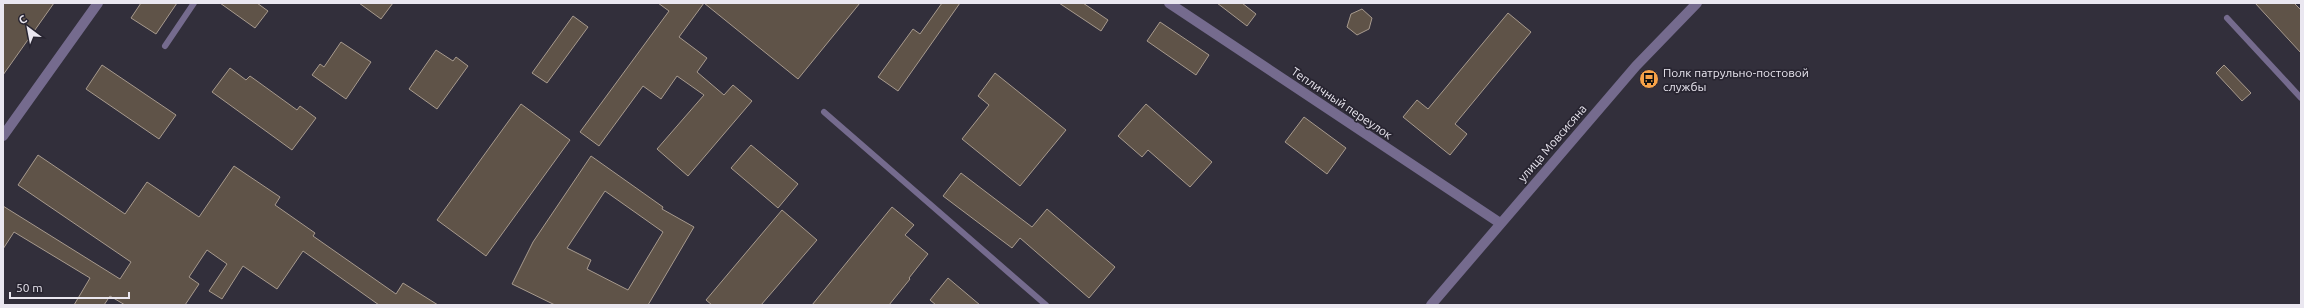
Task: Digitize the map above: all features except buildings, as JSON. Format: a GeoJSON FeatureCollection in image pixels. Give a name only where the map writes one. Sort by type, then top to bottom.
{"type":"FeatureCollection","features":[{"type":"Feature","properties":{"kind":"street"},"geometry":{"type":"LineString","coordinates":[[3,136],[98,3]]}},
{"type":"Feature","properties":{"kind":"street","name":"Тепличный переулок"},"geometry":{"type":"LineString","coordinates":[[1169,3],[1500,223]]}},
{"type":"Feature","properties":{"kind":"street","name":"улица Мовсисяна"},"geometry":{"type":"LineString","coordinates":[[1431,305],[1636,66],[1697,3]]}},
{"type":"Feature","properties":{"kind":"lane"},"geometry":{"type":"LineString","coordinates":[[165,46],[194,3]]}},
{"type":"Feature","properties":{"kind":"lane"},"geometry":{"type":"LineString","coordinates":[[2226,18],[2301,98]]}},
{"type":"Feature","properties":{"kind":"lane"},"geometry":{"type":"LineString","coordinates":[[824,112],[1046,305]]}},
{"type":"Feature","properties":{"kind":"place","name":"Полк патрульно-постовой службы"},"geometry":{"type":"Point","coordinates":[1649,79]}}]}
